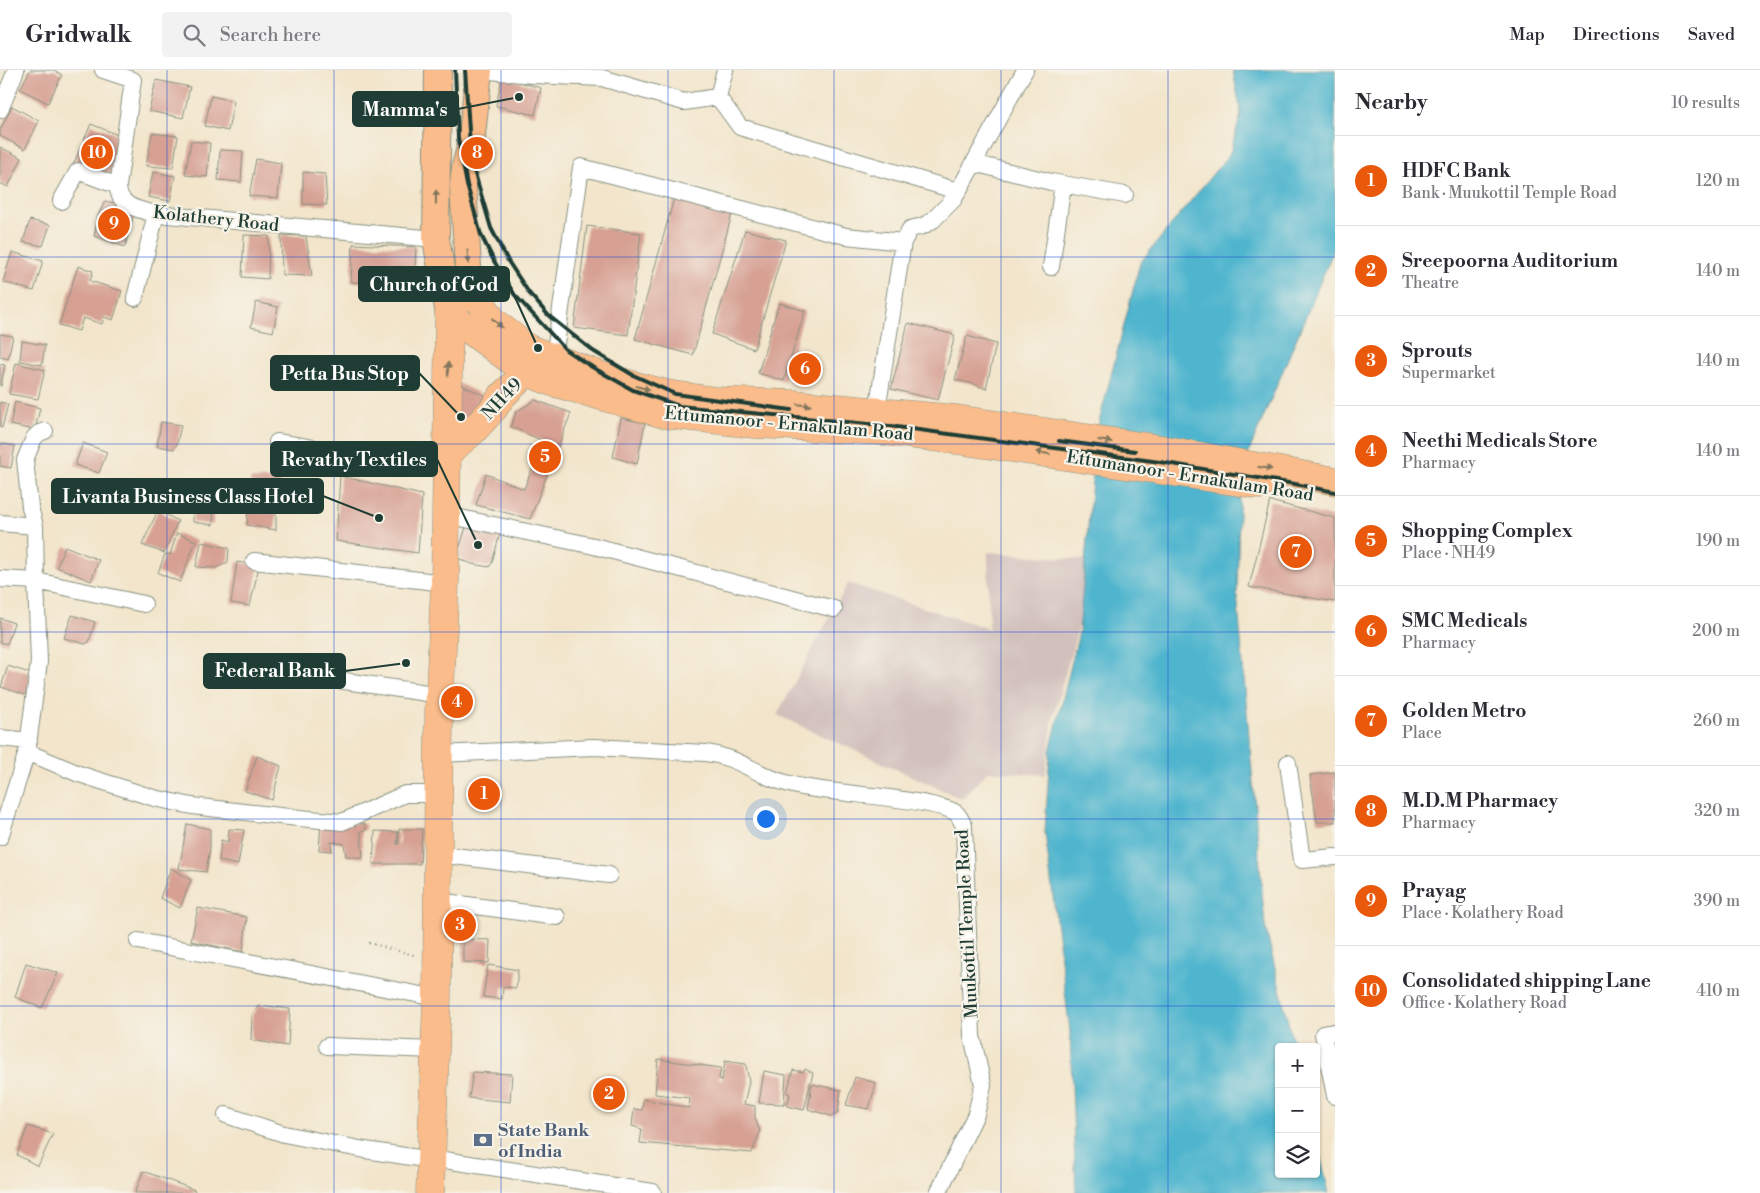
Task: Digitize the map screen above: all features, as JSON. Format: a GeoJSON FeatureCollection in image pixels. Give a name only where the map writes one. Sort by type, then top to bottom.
{"type":"FeatureCollection","features":[{"type":"Feature","properties":{"kind":"highway"},"geometry":{"type":"LineString","coordinates":[[430,1193],[437,998],[440,695],[446,515],[451,455],[449,315],[469,283],[492,320],[528,348],[539,361],[666,394],[715,402],[793,404],[877,411],[957,429]]}},
{"type":"Feature","properties":{"kind":"highway","name":"Ettumanoor - Ernakulam Road"},"geometry":{"type":"LineString","coordinates":[[449,315],[539,361],[552,382],[664,414],[754,424],[883,431],[957,429],[1299,483],[1335,500]]}},
{"type":"Feature","properties":{"kind":"highway","name":"NH49"},"geometry":{"type":"LineString","coordinates":[[451,455],[494,408],[502,396],[539,361]]}},
{"type":"Feature","properties":{"kind":"highway"},"geometry":{"type":"LineString","coordinates":[[1299,483],[1335,481]]}},
{"type":"Feature","properties":{"kind":"main road"},"geometry":{"type":"LineString","coordinates":[[438,70],[436,239],[449,315]]}},
{"type":"Feature","properties":{"kind":"main road"},"geometry":{"type":"LineString","coordinates":[[469,283],[463,186],[479,70]]}},
{"type":"Feature","properties":{"kind":"street"},"geometry":{"type":"LineString","coordinates":[[0,110],[16,70]]}},
{"type":"Feature","properties":{"kind":"street"},"geometry":{"type":"LineString","coordinates":[[61,201],[78,171],[118,186],[133,83],[130,78],[104,70]]}},
{"type":"Feature","properties":{"kind":"street"},"geometry":{"type":"LineString","coordinates":[[479,70],[533,76],[602,78],[684,102],[718,97]]}},
{"type":"Feature","properties":{"kind":"street"},"geometry":{"type":"LineString","coordinates":[[718,97],[725,70]]}},
{"type":"Feature","properties":{"kind":"street"},"geometry":{"type":"LineString","coordinates":[[877,411],[903,242],[910,229],[923,226],[933,220],[954,199],[1025,70]]}},
{"type":"Feature","properties":{"kind":"street"},"geometry":{"type":"LineString","coordinates":[[718,97],[740,127],[958,191]]}},
{"type":"Feature","properties":{"kind":"street"},"geometry":{"type":"LineString","coordinates":[[973,163],[1063,184],[1125,195]]}},
{"type":"Feature","properties":{"kind":"street"},"geometry":{"type":"LineString","coordinates":[[539,361],[581,167],[846,236],[903,242]]}},
{"type":"Feature","properties":{"kind":"street"},"geometry":{"type":"LineString","coordinates":[[1051,267],[1063,184]]}},
{"type":"Feature","properties":{"kind":"street","name":"Kolathery Road"},"geometry":{"type":"LineString","coordinates":[[118,186],[118,193],[125,203],[137,209],[156,214],[436,239]]}},
{"type":"Feature","properties":{"kind":"street"},"geometry":{"type":"LineString","coordinates":[[135,298],[156,214]]}},
{"type":"Feature","properties":{"kind":"street"},"geometry":{"type":"LineString","coordinates":[[0,837],[28,746],[39,662],[35,526],[30,507],[25,460],[34,438],[39,433],[45,431]]}},
{"type":"Feature","properties":{"kind":"street"},"geometry":{"type":"LineString","coordinates":[[277,442],[451,455]]}},
{"type":"Feature","properties":{"kind":"street"},"geometry":{"type":"LineString","coordinates":[[446,515],[594,546],[834,609]]}},
{"type":"Feature","properties":{"kind":"street"},"geometry":{"type":"LineString","coordinates":[[0,523],[35,526]]}},
{"type":"Feature","properties":{"kind":"street"},"geometry":{"type":"LineString","coordinates":[[254,560],[445,583]]}},
{"type":"Feature","properties":{"kind":"street"},"geometry":{"type":"LineString","coordinates":[[0,579],[36,581],[144,604]]}},
{"type":"Feature","properties":{"kind":"street"},"geometry":{"type":"LineString","coordinates":[[270,670],[440,695]]}},
{"type":"Feature","properties":{"kind":"street"},"geometry":{"type":"LineString","coordinates":[[0,738],[28,746],[79,774],[154,798],[192,806],[289,818],[342,822],[405,794],[439,794]]}},
{"type":"Feature","properties":{"kind":"street","name":"Muukottil Temple Road"},"geometry":{"type":"LineString","coordinates":[[439,754],[594,747],[706,753],[722,755],[738,761],[770,778],[802,786],[910,801],[942,807],[956,813],[964,826],[972,1036],[983,1085],[976,1114],[938,1193]]}},
{"type":"Feature","properties":{"kind":"street"},"geometry":{"type":"LineString","coordinates":[[1288,763],[1302,860],[1335,857]]}},
{"type":"Feature","properties":{"kind":"street"},"geometry":{"type":"LineString","coordinates":[[438,854],[609,875]]}},
{"type":"Feature","properties":{"kind":"street"},"geometry":{"type":"LineString","coordinates":[[438,901],[557,917]]}},
{"type":"Feature","properties":{"kind":"street"},"geometry":{"type":"LineString","coordinates":[[138,941],[437,998]]}},
{"type":"Feature","properties":{"kind":"street"},"geometry":{"type":"LineString","coordinates":[[1335,1032],[1323,1034],[1335,1096]]}},
{"type":"Feature","properties":{"kind":"street"},"geometry":{"type":"LineString","coordinates":[[327,1046],[435,1050]]}},
{"type":"Feature","properties":{"kind":"street"},"geometry":{"type":"LineString","coordinates":[[226,1114],[284,1134],[365,1150],[418,1158],[431,1158],[653,1192]]}},
{"type":"Feature","properties":{"kind":"path"},"geometry":{"type":"LineString","coordinates":[[370,943],[437,961]]}},
{"type":"Feature","properties":{"kind":"shaded area"},"geometry":{"type":"Polygon","coordinates":[[[988,552],[1085,560],[1079,625],[1053,718],[1045,775],[988,771],[962,799],[777,715],[848,583],[989,629],[988,552]]]}},
{"type":"Feature","properties":{"kind":"water"},"geometry":{"type":"Polygon","coordinates":[[[1233,70],[1335,70],[1335,247],[1240,473],[1237,594],[1265,926],[1293,1043],[1275,1043],[1275,1178],[1320,1178],[1320,1156],[1329,1193],[1076,1193],[1070,1031],[1045,832],[1050,751],[1079,633],[1096,434],[1140,263],[1230,153],[1241,114],[1233,70]]]}},
{"type":"Feature","properties":{"kind":"building"},"geometry":{"type":"Polygon","coordinates":[[[30,70],[54,70],[62,75],[48,103],[20,89],[30,70]]]}},
{"type":"Feature","properties":{"kind":"building"},"geometry":{"type":"Polygon","coordinates":[[[502,77],[541,88],[535,115],[496,106],[502,77]]]}},
{"type":"Feature","properties":{"kind":"building"},"geometry":{"type":"Polygon","coordinates":[[[156,80],[190,87],[183,118],[149,111],[156,80]]]}},
{"type":"Feature","properties":{"kind":"building"},"geometry":{"type":"Polygon","coordinates":[[[211,96],[234,101],[228,131],[205,126],[211,96]]]}},
{"type":"Feature","properties":{"kind":"building"},"geometry":{"type":"Polygon","coordinates":[[[12,106],[39,121],[25,149],[0,136],[0,130],[12,106]]]}},
{"type":"Feature","properties":{"kind":"building"},"geometry":{"type":"Polygon","coordinates":[[[91,124],[118,135],[111,178],[73,165],[91,124]]]}},
{"type":"Feature","properties":{"kind":"building"},"geometry":{"type":"Polygon","coordinates":[[[152,133],[178,136],[173,168],[146,166],[152,133]]]}},
{"type":"Feature","properties":{"kind":"building"},"geometry":{"type":"Polygon","coordinates":[[[191,141],[210,143],[207,177],[185,175],[191,141]]]}},
{"type":"Feature","properties":{"kind":"building"},"geometry":{"type":"Polygon","coordinates":[[[0,147],[22,158],[8,187],[0,183],[0,147]]]}},
{"type":"Feature","properties":{"kind":"building"},"geometry":{"type":"Polygon","coordinates":[[[220,150],[243,151],[241,182],[218,180],[220,150]]]}},
{"type":"Feature","properties":{"kind":"building"},"geometry":{"type":"Polygon","coordinates":[[[256,159],[281,163],[278,198],[249,196],[256,159]]]}},
{"type":"Feature","properties":{"kind":"building"},"geometry":{"type":"Polygon","coordinates":[[[153,172],[175,176],[170,201],[148,197],[153,172]]]}},
{"type":"Feature","properties":{"kind":"building"},"geometry":{"type":"Polygon","coordinates":[[[303,172],[325,174],[327,205],[303,204],[303,172]]]}},
{"type":"Feature","properties":{"kind":"building"},"geometry":{"type":"Polygon","coordinates":[[[674,198],[732,214],[693,355],[635,339],[674,198]]]}},
{"type":"Feature","properties":{"kind":"building"},"geometry":{"type":"Polygon","coordinates":[[[105,201],[118,204],[134,213],[125,247],[94,236],[98,216],[105,201]]]}},
{"type":"Feature","properties":{"kind":"building"},"geometry":{"type":"Polygon","coordinates":[[[30,220],[50,225],[43,246],[23,242],[30,220]]]}},
{"type":"Feature","properties":{"kind":"building"},"geometry":{"type":"Polygon","coordinates":[[[587,226],[641,233],[628,335],[574,328],[587,226]]]}},
{"type":"Feature","properties":{"kind":"building"},"geometry":{"type":"Polygon","coordinates":[[[745,230],[786,240],[754,349],[712,334],[745,230]]]}},
{"type":"Feature","properties":{"kind":"building"},"geometry":{"type":"Polygon","coordinates":[[[244,235],[269,236],[268,279],[242,277],[244,235]]]}},
{"type":"Feature","properties":{"kind":"building"},"geometry":{"type":"Polygon","coordinates":[[[281,235],[306,236],[312,276],[282,275],[281,235]]]}},
{"type":"Feature","properties":{"kind":"building"},"geometry":{"type":"Polygon","coordinates":[[[353,244],[416,247],[414,285],[351,282],[353,244]]]}},
{"type":"Feature","properties":{"kind":"building"},"geometry":{"type":"Polygon","coordinates":[[[12,252],[43,261],[34,291],[3,282],[12,252]]]}},
{"type":"Feature","properties":{"kind":"building"},"geometry":{"type":"Polygon","coordinates":[[[78,266],[93,271],[90,281],[122,291],[113,320],[104,317],[102,324],[83,318],[79,331],[59,325],[78,266]]]}},
{"type":"Feature","properties":{"kind":"building"},"geometry":{"type":"Polygon","coordinates":[[[256,302],[278,307],[273,332],[251,327],[256,302]]]}},
{"type":"Feature","properties":{"kind":"building"},"geometry":{"type":"Polygon","coordinates":[[[779,303],[805,311],[784,381],[758,373],[779,303]]]}},
{"type":"Feature","properties":{"kind":"building"},"geometry":{"type":"Polygon","coordinates":[[[908,323],[955,335],[938,400],[891,389],[908,323]]]}},
{"type":"Feature","properties":{"kind":"building"},"geometry":{"type":"Polygon","coordinates":[[[0,334],[13,336],[8,359],[0,357],[0,334]]]}},
{"type":"Feature","properties":{"kind":"building"},"geometry":{"type":"Polygon","coordinates":[[[967,336],[996,344],[986,389],[955,380],[967,336]]]}},
{"type":"Feature","properties":{"kind":"building"},"geometry":{"type":"Polygon","coordinates":[[[22,341],[45,345],[42,365],[20,361],[22,341]]]}},
{"type":"Feature","properties":{"kind":"building"},"geometry":{"type":"Polygon","coordinates":[[[16,363],[45,370],[38,399],[9,394],[16,363]]]}},
{"type":"Feature","properties":{"kind":"building"},"geometry":{"type":"Polygon","coordinates":[[[0,364],[5,365],[1,386],[0,386],[0,364]]]}},
{"type":"Feature","properties":{"kind":"building"},"geometry":{"type":"Polygon","coordinates":[[[458,383],[485,396],[451,439],[458,383]]]}},
{"type":"Feature","properties":{"kind":"building"},"geometry":{"type":"Polygon","coordinates":[[[535,400],[571,413],[530,519],[476,505],[486,474],[524,489],[543,441],[511,427],[516,412],[535,400]]]}},
{"type":"Feature","properties":{"kind":"building"},"geometry":{"type":"Polygon","coordinates":[[[0,402],[8,404],[2,428],[0,427],[0,402]]]}},
{"type":"Feature","properties":{"kind":"building"},"geometry":{"type":"Polygon","coordinates":[[[15,402],[40,408],[35,430],[10,425],[15,402]]]}},
{"type":"Feature","properties":{"kind":"building"},"geometry":{"type":"Polygon","coordinates":[[[621,418],[645,423],[637,464],[613,457],[621,418]]]}},
{"type":"Feature","properties":{"kind":"building"},"geometry":{"type":"Polygon","coordinates":[[[161,422],[181,425],[174,449],[157,446],[161,422]]]}},
{"type":"Feature","properties":{"kind":"building"},"geometry":{"type":"Polygon","coordinates":[[[0,443],[15,446],[11,468],[0,466],[0,443]]]}},
{"type":"Feature","properties":{"kind":"building"},"geometry":{"type":"Polygon","coordinates":[[[83,443],[107,452],[99,473],[75,465],[83,443]]]}},
{"type":"Feature","properties":{"kind":"building"},"geometry":{"type":"Polygon","coordinates":[[[340,476],[422,495],[418,553],[336,541],[340,476]]]}},
{"type":"Feature","properties":{"kind":"building"},"geometry":{"type":"Polygon","coordinates":[[[250,479],[279,479],[283,493],[280,498],[252,502],[250,479]]]}},
{"type":"Feature","properties":{"kind":"building"},"geometry":{"type":"Polygon","coordinates":[[[1270,501],[1335,518],[1335,602],[1249,587],[1270,501]]]}},
{"type":"Feature","properties":{"kind":"building"},"geometry":{"type":"Polygon","coordinates":[[[193,503],[214,505],[213,525],[193,522],[193,503]]]}},
{"type":"Feature","properties":{"kind":"building"},"geometry":{"type":"Polygon","coordinates":[[[248,505],[276,506],[276,530],[247,525],[248,505]]]}},
{"type":"Feature","properties":{"kind":"building"},"geometry":{"type":"Polygon","coordinates":[[[158,510],[178,521],[164,553],[142,545],[158,510]]]}},
{"type":"Feature","properties":{"kind":"building"},"geometry":{"type":"Polygon","coordinates":[[[466,527],[500,533],[492,563],[489,567],[472,564],[457,556],[466,527]]]}},
{"type":"Feature","properties":{"kind":"building"},"geometry":{"type":"Polygon","coordinates":[[[177,533],[196,541],[180,582],[158,573],[165,554],[170,555],[177,533]]]}},
{"type":"Feature","properties":{"kind":"building"},"geometry":{"type":"Polygon","coordinates":[[[201,542],[229,548],[228,562],[216,568],[196,567],[201,542]]]}},
{"type":"Feature","properties":{"kind":"building"},"geometry":{"type":"Polygon","coordinates":[[[65,546],[99,560],[91,581],[57,567],[65,546]]]}},
{"type":"Feature","properties":{"kind":"building"},"geometry":{"type":"Polygon","coordinates":[[[237,562],[259,566],[250,606],[231,603],[237,562]]]}},
{"type":"Feature","properties":{"kind":"building"},"geometry":{"type":"Polygon","coordinates":[[[72,615],[95,622],[89,642],[85,644],[64,638],[72,615]]]}},
{"type":"Feature","properties":{"kind":"building"},"geometry":{"type":"Polygon","coordinates":[[[0,618],[14,623],[7,644],[0,642],[0,618]]]}},
{"type":"Feature","properties":{"kind":"building"},"geometry":{"type":"Polygon","coordinates":[[[8,666],[32,674],[25,695],[1,687],[8,666]]]}},
{"type":"Feature","properties":{"kind":"building"},"geometry":{"type":"Polygon","coordinates":[[[257,756],[281,766],[272,800],[245,791],[257,756]]]}},
{"type":"Feature","properties":{"kind":"building"},"geometry":{"type":"Polygon","coordinates":[[[1335,772],[1335,822],[1317,822],[1310,775],[1335,772]]]}},
{"type":"Feature","properties":{"kind":"building"},"geometry":{"type":"Polygon","coordinates":[[[321,822],[365,824],[366,830],[361,831],[363,858],[346,856],[344,844],[331,842],[332,851],[319,850],[321,822]]]}},
{"type":"Feature","properties":{"kind":"building"},"geometry":{"type":"Polygon","coordinates":[[[187,824],[210,829],[210,848],[206,872],[179,869],[187,824]]]}},
{"type":"Feature","properties":{"kind":"building"},"geometry":{"type":"Polygon","coordinates":[[[229,829],[244,830],[238,865],[219,861],[221,840],[228,842],[229,829]]]}},
{"type":"Feature","properties":{"kind":"building"},"geometry":{"type":"Polygon","coordinates":[[[399,829],[422,829],[420,864],[373,864],[375,831],[398,832],[397,844],[399,844],[399,829]]]}},
{"type":"Feature","properties":{"kind":"building"},"geometry":{"type":"Polygon","coordinates":[[[171,868],[191,880],[180,908],[160,898],[171,868]]]}},
{"type":"Feature","properties":{"kind":"building"},"geometry":{"type":"Polygon","coordinates":[[[198,908],[247,917],[243,952],[191,941],[198,908]]]}},
{"type":"Feature","properties":{"kind":"building"},"geometry":{"type":"Polygon","coordinates":[[[463,939],[490,940],[489,963],[463,962],[463,939]]]}},
{"type":"Feature","properties":{"kind":"building"},"geometry":{"type":"Polygon","coordinates":[[[26,963],[58,973],[42,1008],[15,997],[26,963]]]}},
{"type":"Feature","properties":{"kind":"building"},"geometry":{"type":"Polygon","coordinates":[[[488,965],[518,970],[516,988],[503,987],[502,999],[483,997],[488,965]]]}},
{"type":"Feature","properties":{"kind":"building"},"geometry":{"type":"Polygon","coordinates":[[[259,1005],[290,1009],[288,1046],[251,1040],[252,1015],[259,1005]]]}},
{"type":"Feature","properties":{"kind":"building"},"geometry":{"type":"Polygon","coordinates":[[[658,1059],[721,1068],[719,1079],[722,1080],[725,1061],[746,1064],[749,1082],[744,1104],[755,1106],[755,1118],[760,1132],[752,1153],[640,1143],[642,1129],[632,1126],[634,1109],[642,1110],[643,1099],[689,1108],[690,1098],[655,1094],[658,1059]]]}},
{"type":"Feature","properties":{"kind":"building"},"geometry":{"type":"Polygon","coordinates":[[[805,1069],[813,1073],[804,1110],[787,1106],[790,1094],[787,1093],[793,1070],[803,1072],[805,1069]]]}},
{"type":"Feature","properties":{"kind":"building"},"geometry":{"type":"Polygon","coordinates":[[[764,1071],[786,1075],[784,1104],[759,1103],[764,1071]]]}},
{"type":"Feature","properties":{"kind":"building"},"geometry":{"type":"Polygon","coordinates":[[[473,1072],[512,1074],[510,1102],[469,1098],[473,1072]]]}},
{"type":"Feature","properties":{"kind":"building"},"geometry":{"type":"Polygon","coordinates":[[[855,1077],[876,1083],[869,1109],[846,1105],[855,1077]]]}},
{"type":"Feature","properties":{"kind":"building"},"geometry":{"type":"Polygon","coordinates":[[[812,1084],[841,1090],[838,1112],[831,1116],[808,1109],[812,1084]]]}},
{"type":"Feature","properties":{"kind":"building"},"geometry":{"type":"Polygon","coordinates":[[[28,1126],[53,1134],[38,1166],[17,1155],[28,1126]]]}},
{"type":"Feature","properties":{"kind":"building"},"geometry":{"type":"Polygon","coordinates":[[[143,1171],[195,1190],[194,1193],[135,1193],[143,1171]]]}},
{"type":"Feature","properties":{"kind":"railway"},"geometry":{"type":"LineString","coordinates":[[455,70],[458,138],[467,185],[481,235],[494,261],[514,294],[566,350],[633,390],[679,406],[889,426],[1160,462],[1335,492]]}},
{"type":"Feature","properties":{"kind":"railway"},"geometry":{"type":"LineString","coordinates":[[465,70],[471,160],[491,228],[508,261],[529,293],[549,316],[593,351],[633,375],[675,394],[791,410]]}},
{"type":"Feature","properties":{"kind":"railway"},"geometry":{"type":"LineString","coordinates":[[1059,441],[1135,451]]}},
{"type":"Feature","properties":{"kind":"place","name":"Mamma's"},"geometry":{"type":"Point","coordinates":[519,97]}},
{"type":"Feature","properties":{"kind":"place","name":"Consolidated shipping Lane"},"geometry":{"type":"Point","coordinates":[97,153]}},
{"type":"Feature","properties":{"kind":"place","name":"M.D.M Pharmacy"},"geometry":{"type":"Point","coordinates":[477,153]}},
{"type":"Feature","properties":{"kind":"place","name":"Prayag"},"geometry":{"type":"Point","coordinates":[114,224]}},
{"type":"Feature","properties":{"kind":"place","name":"Church of God"},"geometry":{"type":"Point","coordinates":[538,348]}},
{"type":"Feature","properties":{"kind":"place","name":"SMC Medicals"},"geometry":{"type":"Point","coordinates":[805,369]}},
{"type":"Feature","properties":{"kind":"place","name":"Petta Bus Stop"},"geometry":{"type":"Point","coordinates":[461,417]}},
{"type":"Feature","properties":{"kind":"place","name":"Shopping Complex"},"geometry":{"type":"Point","coordinates":[545,457]}},
{"type":"Feature","properties":{"kind":"place","name":"Livanta Business Class Hotel"},"geometry":{"type":"Point","coordinates":[379,518]}},
{"type":"Feature","properties":{"kind":"place","name":"Revathy Textiles"},"geometry":{"type":"Point","coordinates":[478,545]}},
{"type":"Feature","properties":{"kind":"place","name":"Golden Metro"},"geometry":{"type":"Point","coordinates":[1296,552]}},
{"type":"Feature","properties":{"kind":"place","name":"Federal Bank"},"geometry":{"type":"Point","coordinates":[406,663]}},
{"type":"Feature","properties":{"kind":"place","name":"Neethi Medicals Store"},"geometry":{"type":"Point","coordinates":[457,702]}},
{"type":"Feature","properties":{"kind":"place","name":"HDFC Bank"},"geometry":{"type":"Point","coordinates":[484,794]}},
{"type":"Feature","properties":{"kind":"place","name":"Sprouts"},"geometry":{"type":"Point","coordinates":[460,925]}},
{"type":"Feature","properties":{"kind":"place","name":"Sreepoorna Auditorium"},"geometry":{"type":"Point","coordinates":[609,1094]}},
{"type":"Feature","properties":{"kind":"place","name":"State Bank of India"},"geometry":{"type":"Point","coordinates":[483,1140]}}]}
